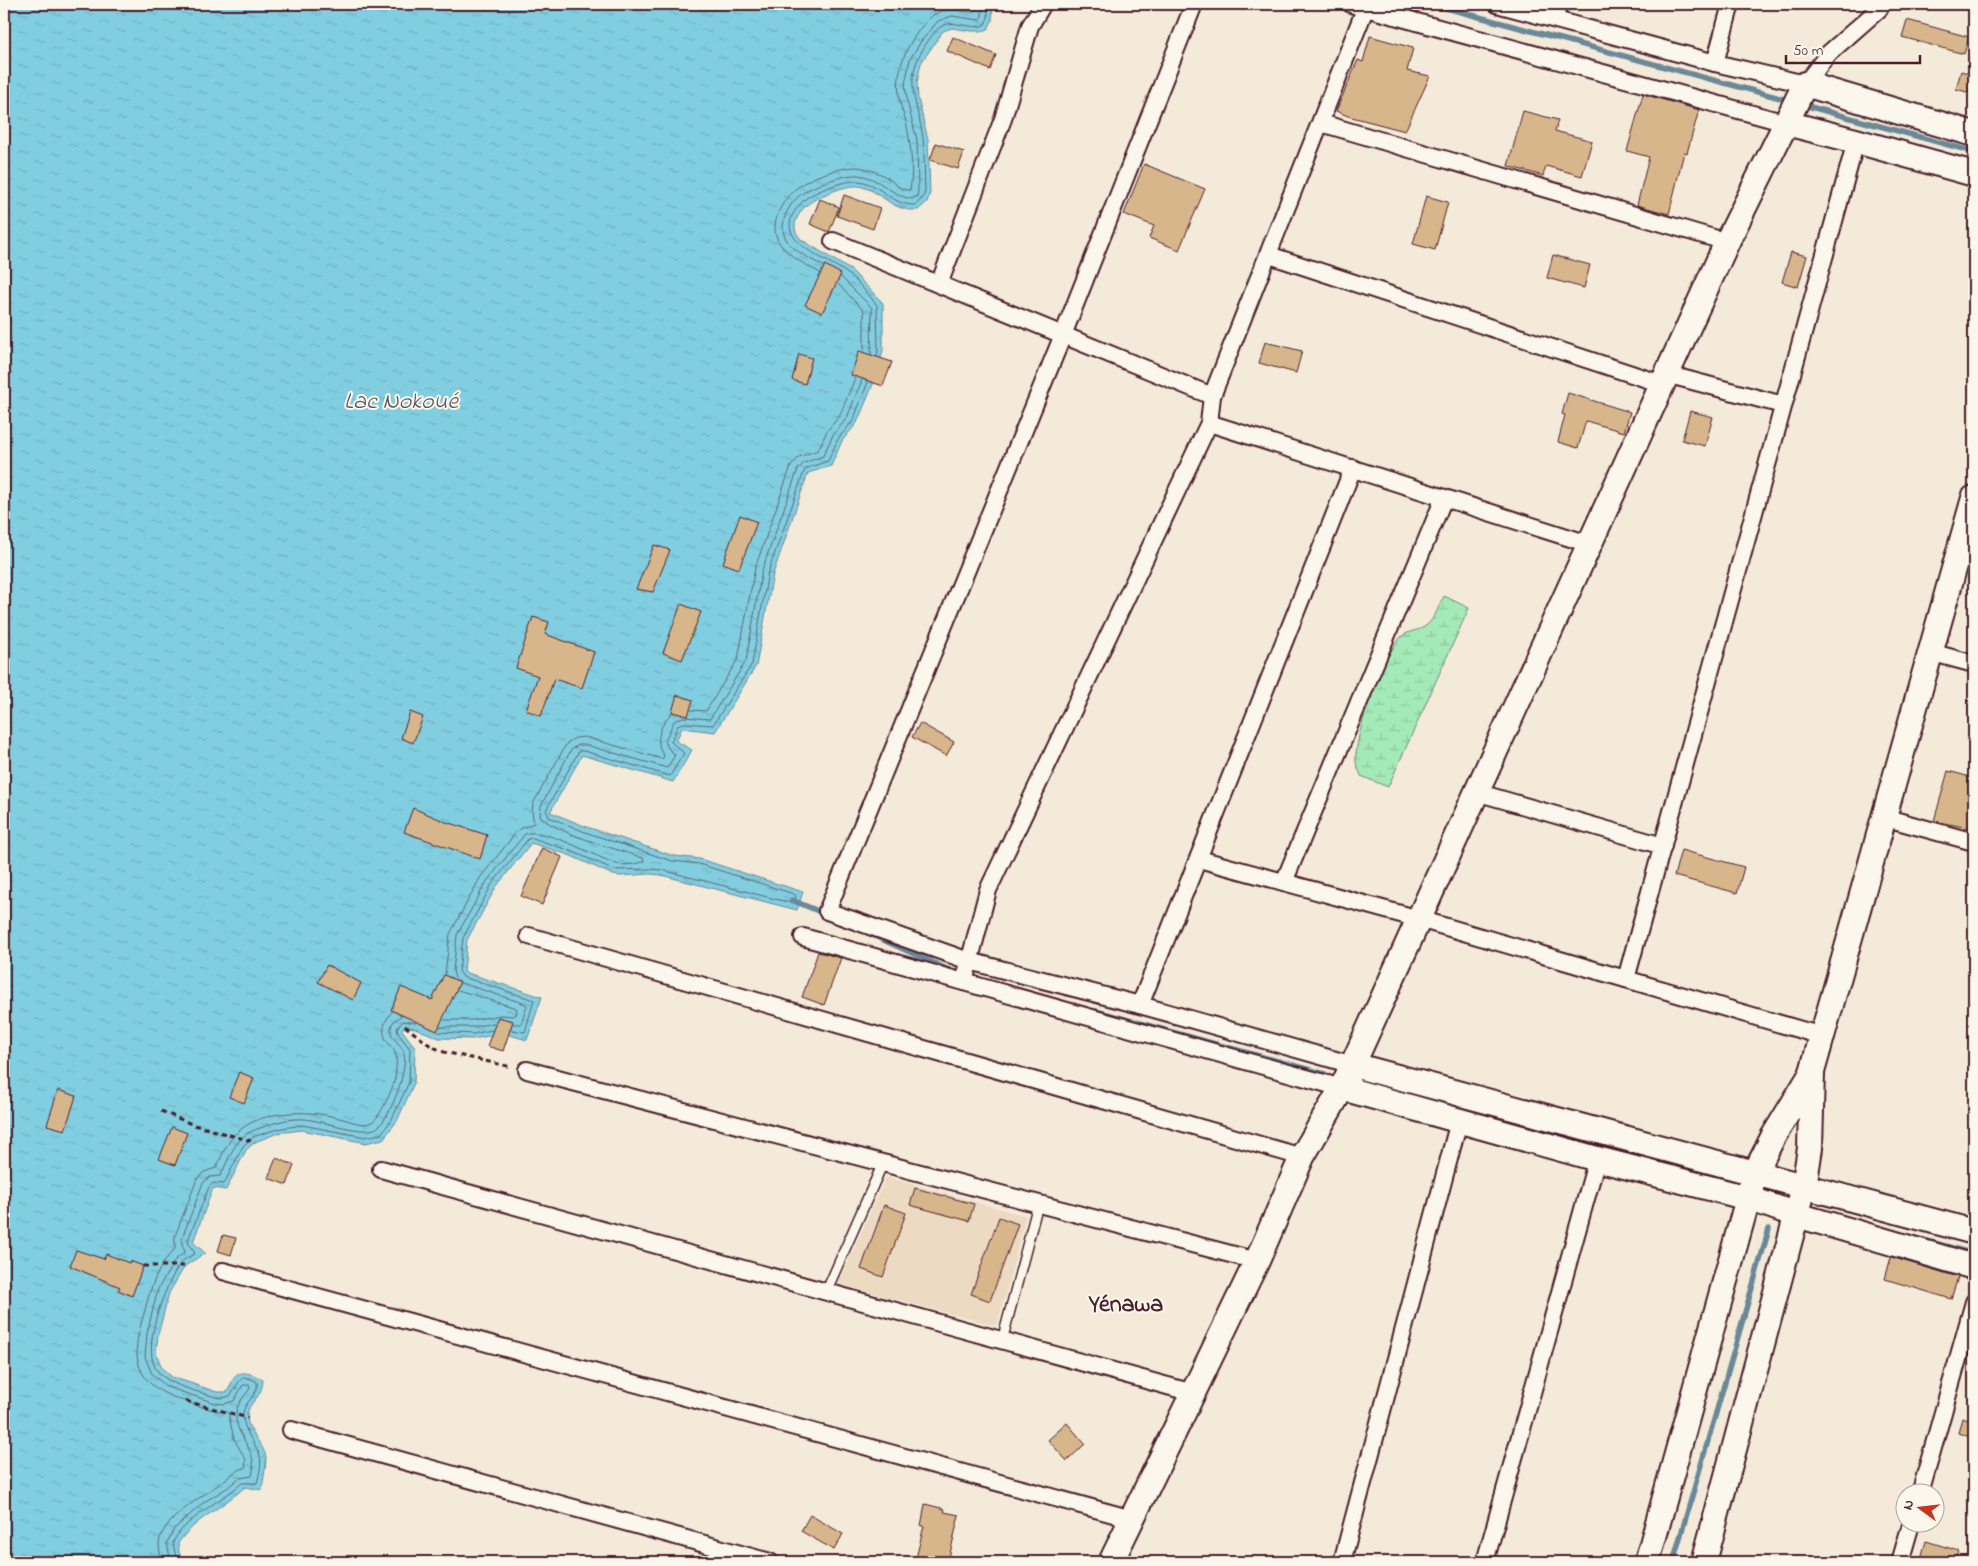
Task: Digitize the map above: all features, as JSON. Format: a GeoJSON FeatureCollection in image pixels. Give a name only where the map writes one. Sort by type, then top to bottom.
{"type":"FeatureCollection","features":[{"type":"Feature","properties":{"kind":"street"},"geometry":{"type":"LineString","coordinates":[[939,284],[1003,119],[1030,26],[1043,4]]}},
{"type":"Feature","properties":{"kind":"street"},"geometry":{"type":"LineString","coordinates":[[1194,4],[1063,335],[827,912],[969,962],[1140,1004],[1353,1065],[1974,1232]]}},
{"type":"Feature","properties":{"kind":"street"},"geometry":{"type":"LineString","coordinates":[[1497,4],[1556,11],[1715,63],[1804,84],[1974,134]]}},
{"type":"Feature","properties":{"kind":"street"},"geometry":{"type":"LineString","coordinates":[[1715,63],[1731,4]]}},
{"type":"Feature","properties":{"kind":"street"},"geometry":{"type":"LineString","coordinates":[[1111,1562],[1257,1260],[1302,1157],[1342,1088],[1353,1065],[1726,242],[1804,84],[1829,53],[1879,9],[1882,4]]}},
{"type":"Feature","properties":{"kind":"street"},"geometry":{"type":"LineString","coordinates":[[964,982],[988,890],[1209,423],[1212,396],[1321,123],[1361,5],[1974,174]]}},
{"type":"Feature","properties":{"kind":"street"},"geometry":{"type":"LineString","coordinates":[[1321,123],[1726,242]]}},
{"type":"Feature","properties":{"kind":"street"},"geometry":{"type":"LineString","coordinates":[[1626,979],[1856,141]]}},
{"type":"Feature","properties":{"kind":"street"},"geometry":{"type":"LineString","coordinates":[[833,241],[1212,396]]}},
{"type":"Feature","properties":{"kind":"street"},"geometry":{"type":"LineString","coordinates":[[1269,255],[1664,379],[1783,405]]}},
{"type":"Feature","properties":{"kind":"street"},"geometry":{"type":"LineString","coordinates":[[1209,423],[1589,544]]}},
{"type":"Feature","properties":{"kind":"street"},"geometry":{"type":"LineString","coordinates":[[1140,1004],[1199,859],[1352,468]]}},
{"type":"Feature","properties":{"kind":"street"},"geometry":{"type":"LineString","coordinates":[[1284,882],[1444,498]]}},
{"type":"Feature","properties":{"kind":"street"},"geometry":{"type":"LineString","coordinates":[[1704,1562],[1804,1187],[1810,1148],[1812,1072],[1974,498]]}},
{"type":"Feature","properties":{"kind":"street"},"geometry":{"type":"LineString","coordinates":[[1930,652],[1974,664]]}},
{"type":"Feature","properties":{"kind":"street"},"geometry":{"type":"LineString","coordinates":[[1476,792],[1663,846]]}},
{"type":"Feature","properties":{"kind":"street"},"geometry":{"type":"LineString","coordinates":[[1883,817],[1974,842]]}},
{"type":"Feature","properties":{"kind":"street"},"geometry":{"type":"LineString","coordinates":[[1199,859],[1418,919],[1822,1036]]}},
{"type":"Feature","properties":{"kind":"street"},"geometry":{"type":"LineString","coordinates":[[529,936],[1302,1157]]}},
{"type":"Feature","properties":{"kind":"street"},"geometry":{"type":"LineString","coordinates":[[803,937],[1459,1121],[1748,1198],[1797,1215],[1974,1267]]}},
{"type":"Feature","properties":{"kind":"street"},"geometry":{"type":"LineString","coordinates":[[527,1070],[1257,1260]]}},
{"type":"Feature","properties":{"kind":"street"},"geometry":{"type":"LineString","coordinates":[[1647,1562],[1754,1173],[1812,1072]]}},
{"type":"Feature","properties":{"kind":"street"},"geometry":{"type":"LineString","coordinates":[[1342,1562],[1459,1121]]}},
{"type":"Feature","properties":{"kind":"street"},"geometry":{"type":"LineString","coordinates":[[1485,1562],[1597,1159]]}},
{"type":"Feature","properties":{"kind":"street"},"geometry":{"type":"LineString","coordinates":[[381,1169],[1193,1393]]}},
{"type":"Feature","properties":{"kind":"street"},"geometry":{"type":"LineString","coordinates":[[223,1271],[1132,1519]]}},
{"type":"Feature","properties":{"kind":"street"},"geometry":{"type":"LineString","coordinates":[[1923,1484],[1974,1302]]}},
{"type":"Feature","properties":{"kind":"street"},"geometry":{"type":"LineString","coordinates":[[291,1430],[770,1562]]}},
{"type":"Feature","properties":{"kind":"street"},"geometry":{"type":"LineString","coordinates":[[1900,1562],[1908,1534]]}},
{"type":"Feature","properties":{"kind":"lane"},"geometry":{"type":"LineString","coordinates":[[826,1292],[883,1163]]}},
{"type":"Feature","properties":{"kind":"lane"},"geometry":{"type":"LineString","coordinates":[[1002,1341],[1038,1204]]}},
{"type":"Feature","properties":{"kind":"path"},"geometry":{"type":"LineString","coordinates":[[404,1026],[431,1046],[444,1052],[527,1070]]}},
{"type":"Feature","properties":{"kind":"path"},"geometry":{"type":"LineString","coordinates":[[161,1111],[194,1125],[255,1142]]}},
{"type":"Feature","properties":{"kind":"path"},"geometry":{"type":"LineString","coordinates":[[143,1266],[184,1266]]}},
{"type":"Feature","properties":{"kind":"path"},"geometry":{"type":"LineString","coordinates":[[186,1401],[248,1418]]}},
{"type":"Feature","properties":{"kind":"shaded area"},"geometry":{"type":"Polygon","coordinates":[[[886,1177],[1026,1216],[997,1326],[838,1284],[886,1177]]]}},
{"type":"Feature","properties":{"kind":"green space"},"geometry":{"type":"Polygon","coordinates":[[[1444,596],[1469,608],[1388,787],[1361,776],[1357,766],[1356,750],[1364,716],[1379,677],[1395,645],[1402,636],[1428,624],[1435,615],[1444,596]]]}},
{"type":"Feature","properties":{"kind":"water","name":"Lac Nokoué"},"geometry":{"type":"Polygon","coordinates":[[[4,4],[993,5],[992,21],[988,29],[971,31],[952,28],[943,31],[921,63],[917,83],[918,99],[928,139],[930,193],[927,202],[918,210],[908,210],[900,208],[866,188],[850,186],[813,201],[803,209],[796,220],[795,229],[802,240],[852,271],[883,303],[883,350],[876,377],[857,423],[842,441],[831,466],[808,473],[773,574],[756,666],[715,732],[682,728],[676,741],[692,750],[673,782],[582,755],[550,812],[587,827],[674,856],[700,859],[803,892],[797,910],[661,875],[613,875],[569,855],[531,843],[496,887],[467,940],[464,972],[542,997],[527,1040],[503,1033],[473,1039],[439,1038],[415,1028],[404,1026],[402,1030],[415,1047],[414,1083],[397,1121],[383,1139],[366,1143],[302,1130],[278,1133],[255,1142],[246,1150],[226,1190],[213,1188],[193,1242],[205,1253],[185,1266],[169,1293],[158,1335],[156,1353],[162,1368],[172,1377],[217,1392],[227,1392],[234,1378],[241,1373],[263,1380],[261,1391],[249,1407],[247,1417],[251,1429],[265,1453],[266,1462],[262,1490],[245,1487],[185,1534],[178,1543],[183,1562],[4,1562],[4,4]]]}},
{"type":"Feature","properties":{"kind":"building"},"geometry":{"type":"Polygon","coordinates":[[[1907,20],[1969,37],[1964,54],[1902,37],[1907,20]]]}},
{"type":"Feature","properties":{"kind":"building"},"geometry":{"type":"Polygon","coordinates":[[[1370,36],[1413,48],[1407,71],[1430,76],[1405,131],[1336,111],[1358,60],[1363,62],[1370,36]]]}},
{"type":"Feature","properties":{"kind":"building"},"geometry":{"type":"Polygon","coordinates":[[[953,37],[996,55],[990,70],[947,51],[953,37]]]}},
{"type":"Feature","properties":{"kind":"building"},"geometry":{"type":"Polygon","coordinates":[[[1961,71],[1974,75],[1974,94],[1956,89],[1961,71]]]}},
{"type":"Feature","properties":{"kind":"building"},"geometry":{"type":"Polygon","coordinates":[[[1643,94],[1699,110],[1687,153],[1684,152],[1669,214],[1637,205],[1649,157],[1627,151],[1643,94]]]}},
{"type":"Feature","properties":{"kind":"building"},"geometry":{"type":"Polygon","coordinates":[[[1523,111],[1558,120],[1555,131],[1592,141],[1582,176],[1546,166],[1543,176],[1508,166],[1523,111]]]}},
{"type":"Feature","properties":{"kind":"building"},"geometry":{"type":"Polygon","coordinates":[[[936,143],[964,152],[958,169],[930,160],[936,143]]]}},
{"type":"Feature","properties":{"kind":"building"},"geometry":{"type":"Polygon","coordinates":[[[1144,164],[1205,189],[1179,250],[1149,238],[1154,226],[1124,214],[1144,164]]]}},
{"type":"Feature","properties":{"kind":"building"},"geometry":{"type":"Polygon","coordinates":[[[844,195],[880,208],[873,229],[837,216],[844,195]]]}},
{"type":"Feature","properties":{"kind":"building"},"geometry":{"type":"Polygon","coordinates":[[[1426,196],[1448,202],[1435,250],[1413,244],[1426,196]]]}},
{"type":"Feature","properties":{"kind":"building"},"geometry":{"type":"Polygon","coordinates":[[[820,199],[839,207],[829,232],[810,224],[820,199]]]}},
{"type":"Feature","properties":{"kind":"building"},"geometry":{"type":"Polygon","coordinates":[[[1791,252],[1807,256],[1798,287],[1782,282],[1791,252]]]}},
{"type":"Feature","properties":{"kind":"building"},"geometry":{"type":"Polygon","coordinates":[[[1553,255],[1590,265],[1584,288],[1547,278],[1553,255]]]}},
{"type":"Feature","properties":{"kind":"building"},"geometry":{"type":"Polygon","coordinates":[[[825,265],[841,274],[822,313],[805,305],[825,265]]]}},
{"type":"Feature","properties":{"kind":"building"},"geometry":{"type":"Polygon","coordinates":[[[1265,342],[1302,351],[1296,373],[1259,363],[1265,342]]]}},
{"type":"Feature","properties":{"kind":"building"},"geometry":{"type":"Polygon","coordinates":[[[859,351],[892,362],[883,386],[851,375],[859,351]]]}},
{"type":"Feature","properties":{"kind":"building"},"geometry":{"type":"Polygon","coordinates":[[[799,354],[812,358],[805,384],[792,380],[799,354]]]}},
{"type":"Feature","properties":{"kind":"building"},"geometry":{"type":"Polygon","coordinates":[[[1568,393],[1630,412],[1624,432],[1586,421],[1578,448],[1558,442],[1565,415],[1562,414],[1568,393]]]}},
{"type":"Feature","properties":{"kind":"building"},"geometry":{"type":"Polygon","coordinates":[[[1690,411],[1713,417],[1705,446],[1682,440],[1690,411]]]}},
{"type":"Feature","properties":{"kind":"building"},"geometry":{"type":"Polygon","coordinates":[[[740,515],[757,522],[739,569],[723,563],[740,515]]]}},
{"type":"Feature","properties":{"kind":"building"},"geometry":{"type":"Polygon","coordinates":[[[654,545],[670,550],[653,592],[636,589],[654,545]]]}},
{"type":"Feature","properties":{"kind":"building"},"geometry":{"type":"Polygon","coordinates":[[[681,604],[701,612],[682,660],[663,653],[681,604]]]}},
{"type":"Feature","properties":{"kind":"building"},"geometry":{"type":"Polygon","coordinates":[[[533,617],[549,622],[545,634],[594,652],[582,688],[554,679],[541,716],[526,710],[538,676],[516,668],[533,617]]]}},
{"type":"Feature","properties":{"kind":"building"},"geometry":{"type":"Polygon","coordinates":[[[677,695],[693,700],[688,716],[672,712],[677,695]]]}},
{"type":"Feature","properties":{"kind":"building"},"geometry":{"type":"Polygon","coordinates":[[[410,712],[423,717],[413,743],[401,738],[410,712]]]}},
{"type":"Feature","properties":{"kind":"building"},"geometry":{"type":"Polygon","coordinates":[[[920,723],[954,742],[946,756],[912,737],[920,723]]]}},
{"type":"Feature","properties":{"kind":"building"},"geometry":{"type":"Polygon","coordinates":[[[1948,771],[1974,778],[1974,829],[1934,821],[1948,771]]]}},
{"type":"Feature","properties":{"kind":"building"},"geometry":{"type":"Polygon","coordinates":[[[413,808],[446,822],[487,835],[480,859],[404,832],[413,808]]]}},
{"type":"Feature","properties":{"kind":"building"},"geometry":{"type":"Polygon","coordinates":[[[542,848],[562,857],[542,905],[521,896],[542,848]]]}},
{"type":"Feature","properties":{"kind":"building"},"geometry":{"type":"Polygon","coordinates":[[[1681,850],[1744,867],[1737,893],[1674,876],[1681,850]]]}},
{"type":"Feature","properties":{"kind":"building"},"geometry":{"type":"Polygon","coordinates":[[[818,952],[841,958],[824,1005],[802,997],[818,952]]]}},
{"type":"Feature","properties":{"kind":"building"},"geometry":{"type":"Polygon","coordinates":[[[327,965],[361,983],[353,1000],[318,982],[327,965]]]}},
{"type":"Feature","properties":{"kind":"building"},"geometry":{"type":"Polygon","coordinates":[[[444,975],[460,982],[437,1031],[391,1010],[401,987],[432,1000],[444,975]]]}},
{"type":"Feature","properties":{"kind":"building"},"geometry":{"type":"Polygon","coordinates":[[[498,1017],[513,1021],[503,1051],[487,1046],[498,1017]]]}},
{"type":"Feature","properties":{"kind":"building"},"geometry":{"type":"Polygon","coordinates":[[[239,1072],[254,1078],[244,1103],[229,1097],[239,1072]]]}},
{"type":"Feature","properties":{"kind":"building"},"geometry":{"type":"Polygon","coordinates":[[[58,1090],[76,1096],[65,1130],[47,1125],[58,1090]]]}},
{"type":"Feature","properties":{"kind":"building"},"geometry":{"type":"Polygon","coordinates":[[[172,1127],[187,1133],[175,1165],[159,1159],[172,1127]]]}},
{"type":"Feature","properties":{"kind":"building"},"geometry":{"type":"Polygon","coordinates":[[[276,1158],[294,1165],[287,1185],[268,1178],[276,1158]]]}},
{"type":"Feature","properties":{"kind":"building"},"geometry":{"type":"Polygon","coordinates":[[[915,1188],[974,1204],[969,1221],[910,1205],[915,1188]]]}},
{"type":"Feature","properties":{"kind":"building"},"geometry":{"type":"Polygon","coordinates":[[[884,1205],[906,1213],[883,1277],[861,1269],[884,1205]]]}},
{"type":"Feature","properties":{"kind":"building"},"geometry":{"type":"Polygon","coordinates":[[[999,1217],[1018,1224],[990,1301],[971,1294],[999,1217]]]}},
{"type":"Feature","properties":{"kind":"building"},"geometry":{"type":"Polygon","coordinates":[[[223,1235],[236,1238],[231,1255],[218,1251],[223,1235]]]}},
{"type":"Feature","properties":{"kind":"building"},"geometry":{"type":"Polygon","coordinates":[[[76,1250],[104,1259],[106,1254],[143,1266],[132,1296],[118,1290],[120,1287],[70,1266],[76,1250]]]}},
{"type":"Feature","properties":{"kind":"building"},"geometry":{"type":"Polygon","coordinates":[[[1891,1257],[1958,1277],[1951,1299],[1885,1279],[1891,1257]]]}},
{"type":"Feature","properties":{"kind":"building"},"geometry":{"type":"Polygon","coordinates":[[[1962,1418],[1974,1422],[1974,1438],[1958,1433],[1962,1418]]]}},
{"type":"Feature","properties":{"kind":"building"},"geometry":{"type":"Polygon","coordinates":[[[1067,1423],[1085,1444],[1067,1461],[1048,1440],[1067,1423]]]}},
{"type":"Feature","properties":{"kind":"building"},"geometry":{"type":"Polygon","coordinates":[[[925,1504],[945,1509],[944,1512],[959,1515],[948,1562],[935,1562],[916,1558],[924,1526],[921,1526],[925,1504]]]}},
{"type":"Feature","properties":{"kind":"building"},"geometry":{"type":"Polygon","coordinates":[[[810,1515],[843,1534],[834,1550],[801,1531],[810,1515]]]}},
{"type":"Feature","properties":{"kind":"building"},"geometry":{"type":"Polygon","coordinates":[[[1926,1541],[1959,1551],[1956,1562],[1920,1562],[1926,1541]]]}},
{"type":"Feature","properties":{"kind":"waterway"},"geometry":{"type":"LineString","coordinates":[[1431,4],[1791,101]]}},
{"type":"Feature","properties":{"kind":"waterway"},"geometry":{"type":"LineString","coordinates":[[1800,104],[1974,152]]}},
{"type":"Feature","properties":{"kind":"waterway"},"geometry":{"type":"LineString","coordinates":[[792,900],[825,914]]}},
{"type":"Feature","properties":{"kind":"waterway"},"geometry":{"type":"LineString","coordinates":[[868,933],[949,970]]}},
{"type":"Feature","properties":{"kind":"waterway"},"geometry":{"type":"LineString","coordinates":[[1096,1011],[1325,1074]]}},
{"type":"Feature","properties":{"kind":"waterway"},"geometry":{"type":"LineString","coordinates":[[1673,1562],[1769,1229]]}},
{"type":"Feature","properties":{"kind":"waterway"},"geometry":{"type":"LineString","coordinates":[[1913,1237],[1974,1254]]}},
{"type":"Feature","properties":{"kind":"district","name":"Yénawa"},"geometry":{"type":"Point","coordinates":[1126,1305]}}]}
